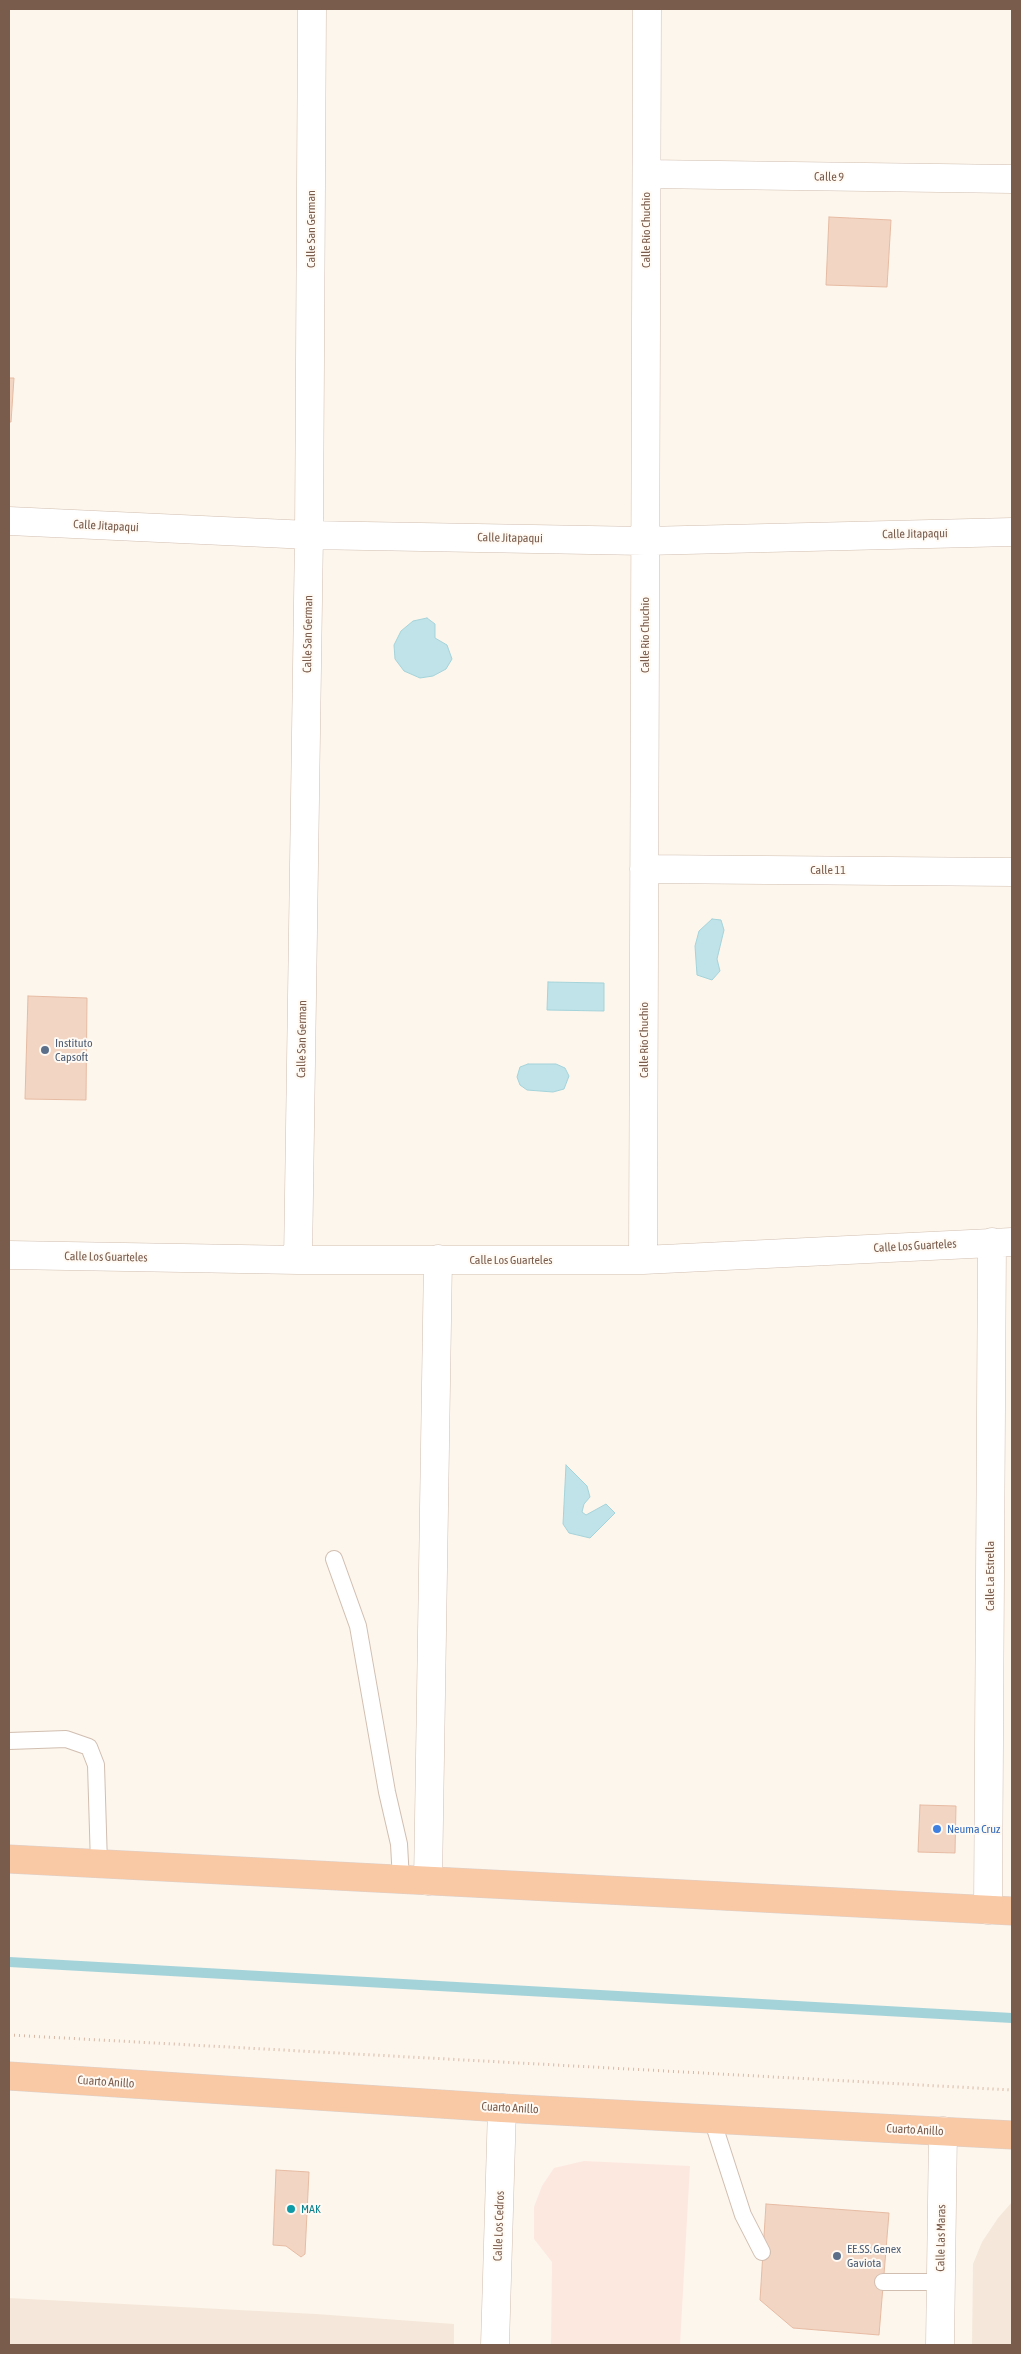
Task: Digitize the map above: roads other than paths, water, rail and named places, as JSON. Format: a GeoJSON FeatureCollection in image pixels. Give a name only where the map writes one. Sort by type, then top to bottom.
{"type":"FeatureCollection","features":[{"type":"Feature","properties":{"kind":"highway"},"geometry":{"type":"LineString","coordinates":[[9,1859],[1000,1911]]}},
{"type":"Feature","properties":{"kind":"highway","name":"Cuarto Anillo"},"geometry":{"type":"LineString","coordinates":[[9,2076],[502,2108],[1012,2135]]}},
{"type":"Feature","properties":{"kind":"street","name":"Calle San German"},"geometry":{"type":"LineString","coordinates":[[298,1260],[309,535],[312,9]]}},
{"type":"Feature","properties":{"kind":"street","name":"Calle Río Chuchio"},"geometry":{"type":"LineString","coordinates":[[643,1260],[648,9]]}},
{"type":"Feature","properties":{"kind":"street","name":"Calle 9"},"geometry":{"type":"LineString","coordinates":[[647,174],[1012,179]]}},
{"type":"Feature","properties":{"kind":"street","name":"Calle Jitapaqui"},"geometry":{"type":"LineString","coordinates":[[9,521],[309,535],[645,541],[1012,532]]}},
{"type":"Feature","properties":{"kind":"street","name":"Calle 11"},"geometry":{"type":"LineString","coordinates":[[644,868],[1012,872]]}},
{"type":"Feature","properties":{"kind":"street","name":"Calle Los Guarteles"},"geometry":{"type":"LineString","coordinates":[[9,1255],[298,1260],[643,1260],[1002,1242]]}},
{"type":"Feature","properties":{"kind":"street","name":"Calle La Estrella"},"geometry":{"type":"LineString","coordinates":[[1000,1911],[1002,1242]]}},
{"type":"Feature","properties":{"kind":"street"},"geometry":{"type":"LineString","coordinates":[[428,1881],[438,1259]]}},
{"type":"Feature","properties":{"kind":"street","name":"Calle Los Cedros"},"geometry":{"type":"LineString","coordinates":[[495,2345],[502,2108]]}},
{"type":"Feature","properties":{"kind":"street","name":"Calle Las Maras"},"geometry":{"type":"LineString","coordinates":[[940,2345],[943,2131]]}},
{"type":"Feature","properties":{"kind":"lane"},"geometry":{"type":"LineString","coordinates":[[334,1560],[358,1626],[387,1792],[399,1844],[400,1880]]}},
{"type":"Feature","properties":{"kind":"lane"},"geometry":{"type":"LineString","coordinates":[[9,1741],[66,1740],[89,1747],[96,1765],[99,1864]]}},
{"type":"Feature","properties":{"kind":"lane"},"geometry":{"type":"LineString","coordinates":[[712,2119],[743,2215],[762,2252]]}},
{"type":"Feature","properties":{"kind":"lane"},"geometry":{"type":"LineString","coordinates":[[883,2282],[941,2282]]}},
{"type":"Feature","properties":{"kind":"water"},"geometry":{"type":"Polygon","coordinates":[[[427,618],[435,624],[435,638],[447,645],[452,659],[446,669],[433,676],[420,678],[404,671],[395,659],[394,645],[401,631],[413,621],[427,618]]]}},
{"type":"Feature","properties":{"kind":"water"},"geometry":{"type":"Polygon","coordinates":[[[712,919],[721,920],[724,930],[717,959],[720,971],[712,980],[697,975],[695,946],[699,931],[712,919]]]}},
{"type":"Feature","properties":{"kind":"water"},"geometry":{"type":"Polygon","coordinates":[[[548,982],[604,983],[604,1011],[547,1010],[548,982]]]}},
{"type":"Feature","properties":{"kind":"water"},"geometry":{"type":"Polygon","coordinates":[[[528,1064],[556,1064],[565,1068],[569,1076],[564,1089],[553,1092],[527,1090],[520,1085],[517,1077],[520,1067],[528,1064]]]}},
{"type":"Feature","properties":{"kind":"water"},"geometry":{"type":"Polygon","coordinates":[[[566,1465],[587,1486],[590,1497],[584,1504],[582,1512],[586,1515],[606,1504],[615,1513],[590,1538],[569,1533],[563,1524],[566,1465]]]}},
{"type":"Feature","properties":{"kind":"waterway"},"geometry":{"type":"LineString","coordinates":[[9,1962],[1012,2018]]}},
{"type":"Feature","properties":{"kind":"place","name":"Instituto Capsoft"},"geometry":{"type":"Point","coordinates":[45,1050]}},
{"type":"Feature","properties":{"kind":"place","name":"Neuma Cruz"},"geometry":{"type":"Point","coordinates":[937,1829]}},
{"type":"Feature","properties":{"kind":"place","name":"MAK"},"geometry":{"type":"Point","coordinates":[291,2209]}},
{"type":"Feature","properties":{"kind":"place","name":"EE.SS. Genex Gaviota"},"geometry":{"type":"Point","coordinates":[837,2256]}}]}
